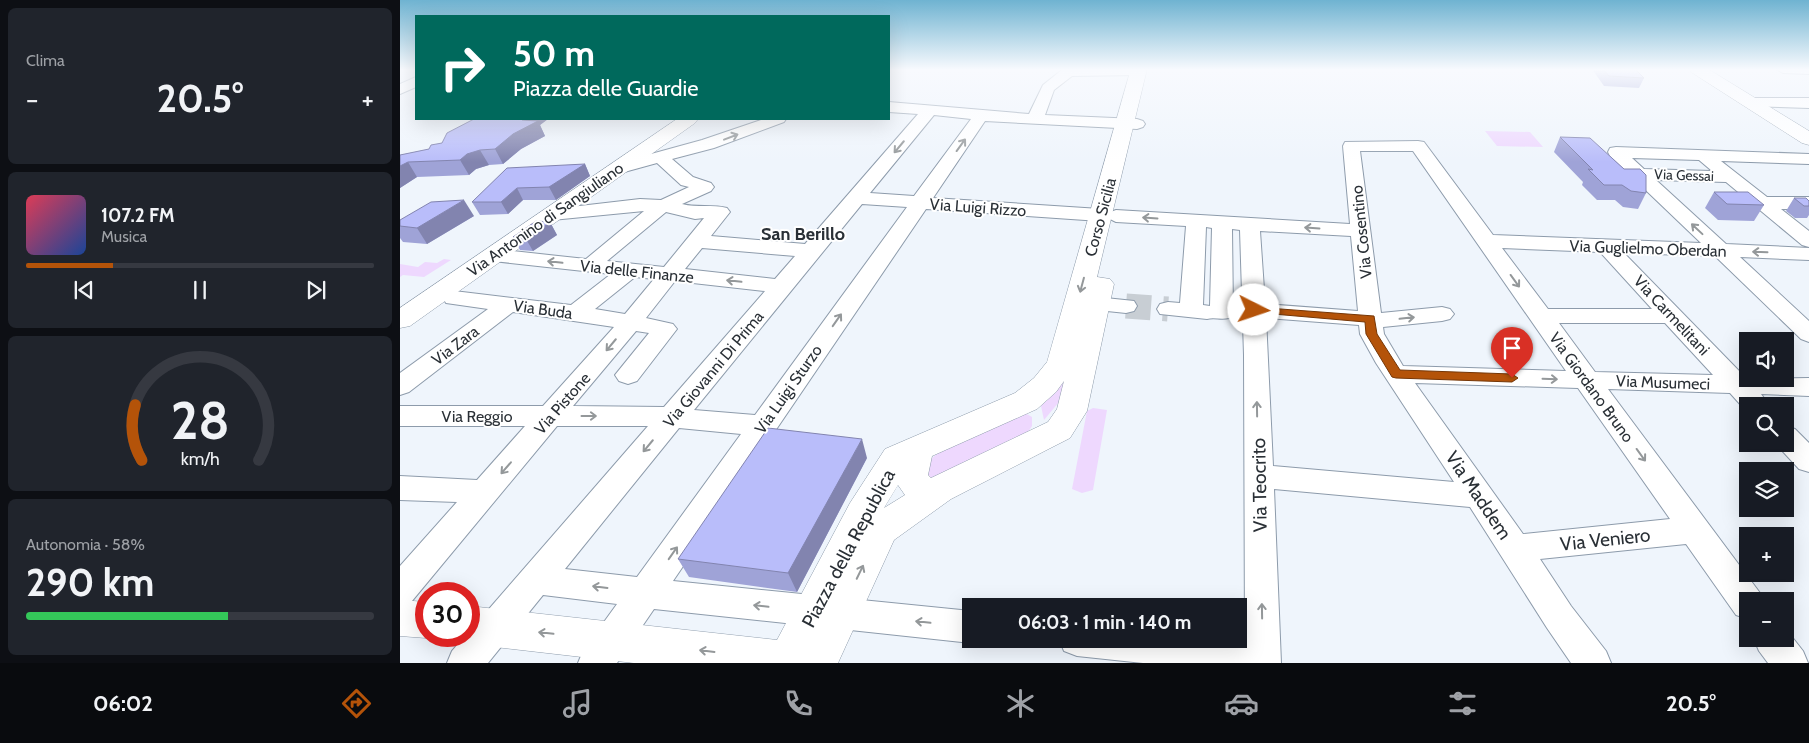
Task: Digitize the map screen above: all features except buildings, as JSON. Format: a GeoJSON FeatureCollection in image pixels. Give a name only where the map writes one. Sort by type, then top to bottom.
{"type":"FeatureCollection","features":[{"type":"Feature","properties":{"kind":"main road","name":"Corso Sicilia"},"geometry":{"type":"LineString","coordinates":[[1072,366],[1098,296],[1136,100]]}},
{"type":"Feature","properties":{"kind":"main road"},"geometry":{"type":"LineString","coordinates":[[1747,100],[1809,139]]}},
{"type":"Feature","properties":{"kind":"main road","name":"Via Antonino di Sangiuliano"},"geometry":{"type":"LineString","coordinates":[[400,320],[683,123]]}},
{"type":"Feature","properties":{"kind":"main road","name":"Corso Sicilia"},"geometry":{"type":"LineString","coordinates":[[1072,366],[1113,216]]}},
{"type":"Feature","properties":{"kind":"main road","name":"Piazza della Republica"},"geometry":{"type":"LineString","coordinates":[[827,612],[862,513],[897,458],[1026,401],[1072,366]]}},
{"type":"Feature","properties":{"kind":"main road","name":"Piazza della Republica"},"geometry":{"type":"LineString","coordinates":[[800,662],[827,612],[881,530],[928,495],[1059,430],[1072,411],[1072,366]]}},
{"type":"Feature","properties":{"kind":"main road"},"geometry":{"type":"LineString","coordinates":[[1026,401],[1038,413],[1039,420],[1035,436],[1030,444]]}},
{"type":"Feature","properties":{"kind":"main road","name":"Piazza della Republica"},"geometry":{"type":"LineString","coordinates":[[919,448],[911,468],[911,476],[914,484],[928,495]]}},
{"type":"Feature","properties":{"kind":"main road"},"geometry":{"type":"LineString","coordinates":[[400,618],[415,619]]}},
{"type":"Feature","properties":{"kind":"main road"},"geometry":{"type":"LineString","coordinates":[[482,626],[605,652],[800,662]]}},
{"type":"Feature","properties":{"kind":"street"},"geometry":{"type":"LineString","coordinates":[[1035,119],[1043,100]]}},
{"type":"Feature","properties":{"kind":"street"},"geometry":{"type":"LineString","coordinates":[[1752,103],[1809,103]]}},
{"type":"Feature","properties":{"kind":"street"},"geometry":{"type":"LineString","coordinates":[[890,108],[930,110],[981,116],[1131,124]]}},
{"type":"Feature","properties":{"kind":"street","name":"Via Giovanni Di Prima"},"geometry":{"type":"LineString","coordinates":[[465,663],[482,626],[537,580],[930,110]]}},
{"type":"Feature","properties":{"kind":"street","name":"Via Luigi Sturzo"},"geometry":{"type":"LineString","coordinates":[[605,652],[981,116]]}},
{"type":"Feature","properties":{"kind":"street"},"geometry":{"type":"LineString","coordinates":[[617,169],[708,144],[775,120]]}},
{"type":"Feature","properties":{"kind":"street"},"geometry":{"type":"LineString","coordinates":[[683,123],[708,144]]}},
{"type":"Feature","properties":{"kind":"street","name":"Via Giordano Bruno"},"geometry":{"type":"LineString","coordinates":[[1351,146],[1418,146],[1739,592]]}},
{"type":"Feature","properties":{"kind":"street","name":"Via Cosentino"},"geometry":{"type":"LineString","coordinates":[[1351,146],[1372,334],[1396,374]]}},
{"type":"Feature","properties":{"kind":"street"},"geometry":{"type":"LineString","coordinates":[[1809,159],[1616,152],[1809,334]]}},
{"type":"Feature","properties":{"kind":"street"},"geometry":{"type":"LineString","coordinates":[[1702,155],[1809,241]]}},
{"type":"Feature","properties":{"kind":"street"},"geometry":{"type":"LineString","coordinates":[[596,259],[662,206],[704,187],[687,181],[661,158]]}},
{"type":"Feature","properties":{"kind":"street","name":"Via Gessai"},"geometry":{"type":"LineString","coordinates":[[1639,174],[1729,177]]}},
{"type":"Feature","properties":{"kind":"street","name":"Via Luigi Rizzo"},"geometry":{"type":"LineString","coordinates":[[856,198],[1250,224],[1360,223]]}},
{"type":"Feature","properties":{"kind":"street"},"geometry":{"type":"LineString","coordinates":[[1761,203],[1809,203]]}},
{"type":"Feature","properties":{"kind":"street"},"geometry":{"type":"LineString","coordinates":[[552,214],[640,205],[662,206]]}},
{"type":"Feature","properties":{"kind":"street","name":"Via Pistone"},"geometry":{"type":"LineString","coordinates":[[400,590],[630,323],[720,212],[695,213],[662,206]]}},
{"type":"Feature","properties":{"kind":"street"},"geometry":{"type":"LineString","coordinates":[[1196,221],[1180,302],[1254,308],[1369,312]]}},
{"type":"Feature","properties":{"kind":"street"},"geometry":{"type":"LineString","coordinates":[[1221,305],[1222,222]]}},
{"type":"Feature","properties":{"kind":"street","name":"Via Teocrito"},"geometry":{"type":"LineString","coordinates":[[1250,224],[1259,476],[1263,661]]}},
{"type":"Feature","properties":{"kind":"street"},"geometry":{"type":"LineString","coordinates":[[697,241],[812,251]]}},
{"type":"Feature","properties":{"kind":"street","name":"Via Guglielmo Oberdan"},"geometry":{"type":"LineString","coordinates":[[1486,241],[1809,254]]}},
{"type":"Feature","properties":{"kind":"street","name":"Via Carmelitani"},"geometry":{"type":"LineString","coordinates":[[1606,246],[1748,397]]}},
{"type":"Feature","properties":{"kind":"street","name":"Via delle Finanze"},"geometry":{"type":"LineString","coordinates":[[493,255],[782,286]]}},
{"type":"Feature","properties":{"kind":"street"},"geometry":{"type":"LineString","coordinates":[[576,313],[630,270]]}},
{"type":"Feature","properties":{"kind":"street"},"geometry":{"type":"LineString","coordinates":[[1098,296],[1128,299]]}},
{"type":"Feature","properties":{"kind":"street","name":"Via Buda"},"geometry":{"type":"LineString","coordinates":[[454,298],[576,313],[665,329],[628,375]]}},
{"type":"Feature","properties":{"kind":"street","name":"Via Zara"},"geometry":{"type":"LineString","coordinates":[[400,386],[509,304]]}},
{"type":"Feature","properties":{"kind":"street"},"geometry":{"type":"LineString","coordinates":[[1540,316],[1673,316]]}},
{"type":"Feature","properties":{"kind":"street","name":"Via Musumeci"},"geometry":{"type":"LineString","coordinates":[[1396,374],[1809,387]]}},
{"type":"Feature","properties":{"kind":"street","name":"Via Maddem"},"geometry":{"type":"LineString","coordinates":[[1396,374],[1515,548],[1559,617]]}},
{"type":"Feature","properties":{"kind":"street","name":"Via Reggio"},"geometry":{"type":"LineString","coordinates":[[400,416],[673,417],[762,426]]}},
{"type":"Feature","properties":{"kind":"street"},"geometry":{"type":"LineString","coordinates":[[1794,445],[1809,461]]}},
{"type":"Feature","properties":{"kind":"street"},"geometry":{"type":"LineString","coordinates":[[1259,476],[1480,496]]}},
{"type":"Feature","properties":{"kind":"street"},"geometry":{"type":"LineString","coordinates":[[400,488],[485,492]]}},
{"type":"Feature","properties":{"kind":"street","name":"Via Veniero"},"geometry":{"type":"LineString","coordinates":[[1515,548],[1694,530]]}},
{"type":"Feature","properties":{"kind":"street"},"geometry":{"type":"LineString","coordinates":[[537,580],[962,626]]}},
{"type":"Feature","properties":{"kind":"street"},"geometry":{"type":"LineString","coordinates":[[1559,617],[1576,663]]}},
{"type":"Feature","properties":{"kind":"street"},"geometry":{"type":"LineString","coordinates":[[1559,617],[1593,663]]}},
{"type":"Feature","properties":{"kind":"street"},"geometry":{"type":"LineString","coordinates":[[1778,647],[1790,663]]}},
{"type":"Feature","properties":{"kind":"street"},"geometry":{"type":"LineString","coordinates":[[1153,648],[1263,661]]}},
{"type":"Feature","properties":{"kind":"shaded area"},"geometry":{"type":"Polygon","coordinates":[[[1485,131],[1530,132],[1543,147],[1497,146],[1485,131]]]}},
{"type":"Feature","properties":{"kind":"shaded area"},"geometry":{"type":"Polygon","coordinates":[[[444,259],[451,260],[424,277],[403,275],[400,277],[400,264],[418,267],[425,262],[437,263],[444,259]]]}},
{"type":"Feature","properties":{"kind":"shaded area"},"geometry":{"type":"Polygon","coordinates":[[[1072,369],[1059,402],[1044,420],[1041,406],[1062,384],[1072,369]]]}},
{"type":"Feature","properties":{"kind":"shaded area"},"geometry":{"type":"Polygon","coordinates":[[[1093,408],[1107,410],[1093,490],[1082,493],[1072,489],[1087,411],[1093,408]]]}},
{"type":"Feature","properties":{"kind":"shaded area"},"geometry":{"type":"Polygon","coordinates":[[[1025,413],[1032,417],[1032,426],[1026,435],[932,480],[925,477],[931,459],[940,451],[1025,413]]]}},
{"type":"Feature","properties":{"kind":"tunnel"},"geometry":{"type":"LineString","coordinates":[[1126,306],[1168,309]]}},
{"type":"Feature","properties":{"kind":"district","name":"San Berillo"},"geometry":{"type":"Point","coordinates":[803,234]}},
{"type":"Feature","properties":{"kind":"route"},"geometry":{"type":"LineString","coordinates":[[1254,310],[1370,319],[1372,334],[1396,374],[1512,378]]}}]}
